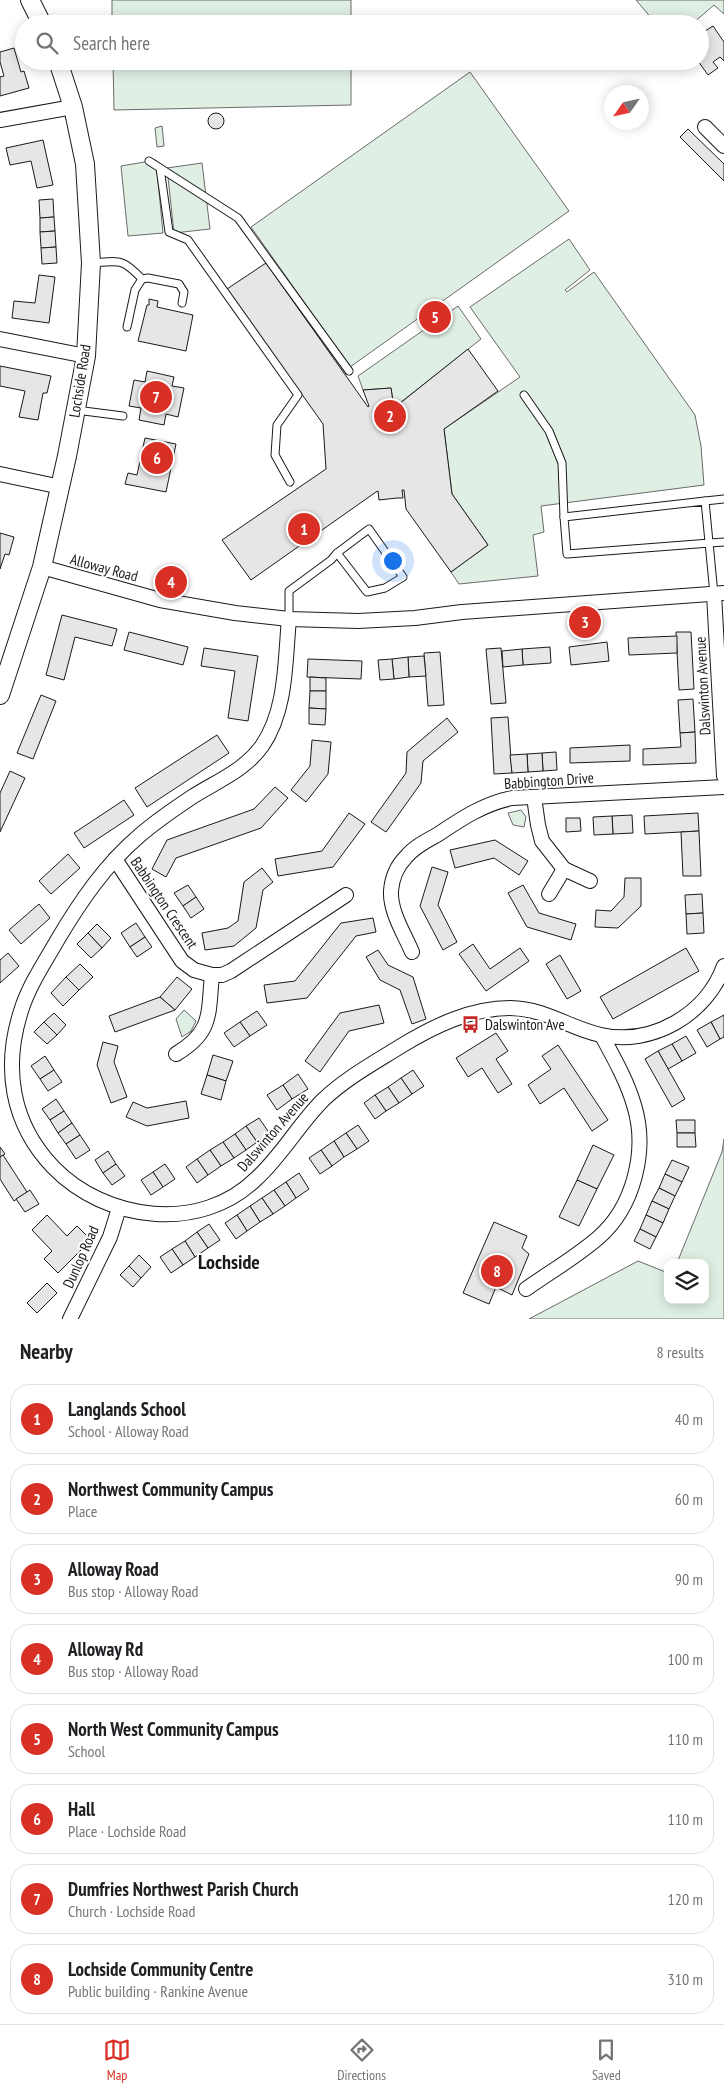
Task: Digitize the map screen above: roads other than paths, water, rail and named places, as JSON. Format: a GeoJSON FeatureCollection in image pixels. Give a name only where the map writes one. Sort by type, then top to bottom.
{"type":"FeatureCollection","features":[{"type":"Feature","properties":{"kind":"street"},"geometry":{"type":"LineString","coordinates":[[30,0],[38,15]]}},
{"type":"Feature","properties":{"kind":"street","name":"Lochside Road"},"geometry":{"type":"LineString","coordinates":[[0,695],[42,568],[61,487],[86,356],[92,263],[86,164],[73,107],[61,70]]}},
{"type":"Feature","properties":{"kind":"street"},"geometry":{"type":"LineString","coordinates":[[0,120],[73,107]]}},
{"type":"Feature","properties":{"kind":"street"},"geometry":{"type":"LineString","coordinates":[[705,127],[724,146]]}},
{"type":"Feature","properties":{"kind":"street"},"geometry":{"type":"LineString","coordinates":[[0,339],[86,356]]}},
{"type":"Feature","properties":{"kind":"street"},"geometry":{"type":"LineString","coordinates":[[0,474],[61,487]]}},
{"type":"Feature","properties":{"kind":"street","name":"Alloway Road"},"geometry":{"type":"LineString","coordinates":[[42,568],[160,600],[235,613],[289,619],[358,621],[414,618],[462,612],[719,594]]}},
{"type":"Feature","properties":{"kind":"street","name":"Dalswinton Avenue"},"geometry":{"type":"LineString","coordinates":[[719,594],[724,776]]}},
{"type":"Feature","properties":{"kind":"street","name":"Dalswinton Avenue"},"geometry":{"type":"LineString","coordinates":[[289,619],[280,700],[271,730],[263,744],[233,774],[193,796],[166,815],[139,836],[115,859],[79,904],[35,978],[21,1009],[5,1055],[16,1104],[29,1135],[38,1150],[60,1175],[88,1195],[119,1208],[136,1212],[171,1214],[204,1208],[234,1195],[259,1177],[321,1102],[343,1083],[415,1038],[461,1016],[494,1009],[526,1010],[556,1017],[602,1036],[635,1036],[658,1031],[680,1020],[704,1000],[714,987],[724,966]]}},
{"type":"Feature","properties":{"kind":"street","name":"Babbington Drive"},"geometry":{"type":"LineString","coordinates":[[412,952],[391,902],[394,876],[401,861],[413,850],[478,809],[494,802],[534,797],[724,788]]}},
{"type":"Feature","properties":{"kind":"street"},"geometry":{"type":"LineString","coordinates":[[534,797],[542,841],[564,868],[590,881]]}},
{"type":"Feature","properties":{"kind":"street","name":"Babbington Crescent"},"geometry":{"type":"LineString","coordinates":[[115,859],[182,961],[194,970],[212,975]]}},
{"type":"Feature","properties":{"kind":"street"},"geometry":{"type":"LineString","coordinates":[[549,894],[564,868]]}},
{"type":"Feature","properties":{"kind":"street"},"geometry":{"type":"LineString","coordinates":[[176,1054],[190,1046],[202,1032],[208,1018],[212,975],[222,975],[231,971],[346,895]]}},
{"type":"Feature","properties":{"kind":"street"},"geometry":{"type":"LineString","coordinates":[[526,1289],[598,1238],[619,1213],[633,1183],[639,1151],[638,1121],[630,1093],[602,1036]]}},
{"type":"Feature","properties":{"kind":"street","name":"Dunlop Road"},"geometry":{"type":"LineString","coordinates":[[70,1319],[110,1237],[119,1208]]}},
{"type":"Feature","properties":{"kind":"lane"},"geometry":{"type":"LineString","coordinates":[[150,161],[238,218],[349,371]]}},
{"type":"Feature","properties":{"kind":"lane"},"geometry":{"type":"LineString","coordinates":[[160,168],[169,232],[188,240],[298,395],[277,425],[275,455],[290,482]]}},
{"type":"Feature","properties":{"kind":"lane"},"geometry":{"type":"LineString","coordinates":[[92,263],[111,261],[126,263],[142,279]]}},
{"type":"Feature","properties":{"kind":"lane"},"geometry":{"type":"LineString","coordinates":[[127,327],[135,290],[142,279],[148,278],[180,284],[184,292],[182,303]]}},
{"type":"Feature","properties":{"kind":"lane"},"geometry":{"type":"LineString","coordinates":[[524,395],[549,431],[562,463],[567,554],[724,542]]}},
{"type":"Feature","properties":{"kind":"lane"},"geometry":{"type":"LineString","coordinates":[[76,410],[123,416]]}},
{"type":"Feature","properties":{"kind":"lane"},"geometry":{"type":"LineString","coordinates":[[564,517],[724,499]]}},
{"type":"Feature","properties":{"kind":"lane"},"geometry":{"type":"LineString","coordinates":[[706,501],[710,543],[719,594]]}},
{"type":"Feature","properties":{"kind":"lane"},"geometry":{"type":"LineString","coordinates":[[289,619],[289,591],[331,560],[337,553],[369,529],[403,577],[385,588],[367,592],[337,553]]}},
{"type":"Feature","properties":{"kind":"place","name":"North West Community Campus"},"geometry":{"type":"Point","coordinates":[435,317]}},
{"type":"Feature","properties":{"kind":"place","name":"Dumfries Northwest Parish Church"},"geometry":{"type":"Point","coordinates":[156,397]}},
{"type":"Feature","properties":{"kind":"place","name":"Northwest Community Campus"},"geometry":{"type":"Point","coordinates":[390,416]}},
{"type":"Feature","properties":{"kind":"place","name":"Hall"},"geometry":{"type":"Point","coordinates":[157,458]}},
{"type":"Feature","properties":{"kind":"place","name":"Langlands School"},"geometry":{"type":"Point","coordinates":[304,529]}},
{"type":"Feature","properties":{"kind":"place","name":"Alloway Rd"},"geometry":{"type":"Point","coordinates":[171,582]}},
{"type":"Feature","properties":{"kind":"place","name":"Alloway Road"},"geometry":{"type":"Point","coordinates":[585,622]}},
{"type":"Feature","properties":{"kind":"place","name":"Dalswinton Ave"},"geometry":{"type":"Point","coordinates":[471,1025]}},
{"type":"Feature","properties":{"kind":"place","name":"Lochside Community Centre"},"geometry":{"type":"Point","coordinates":[497,1271]}},
{"type":"Feature","properties":{"kind":"district","name":"Lochside"},"geometry":{"type":"Point","coordinates":[229,1262]}}]}
